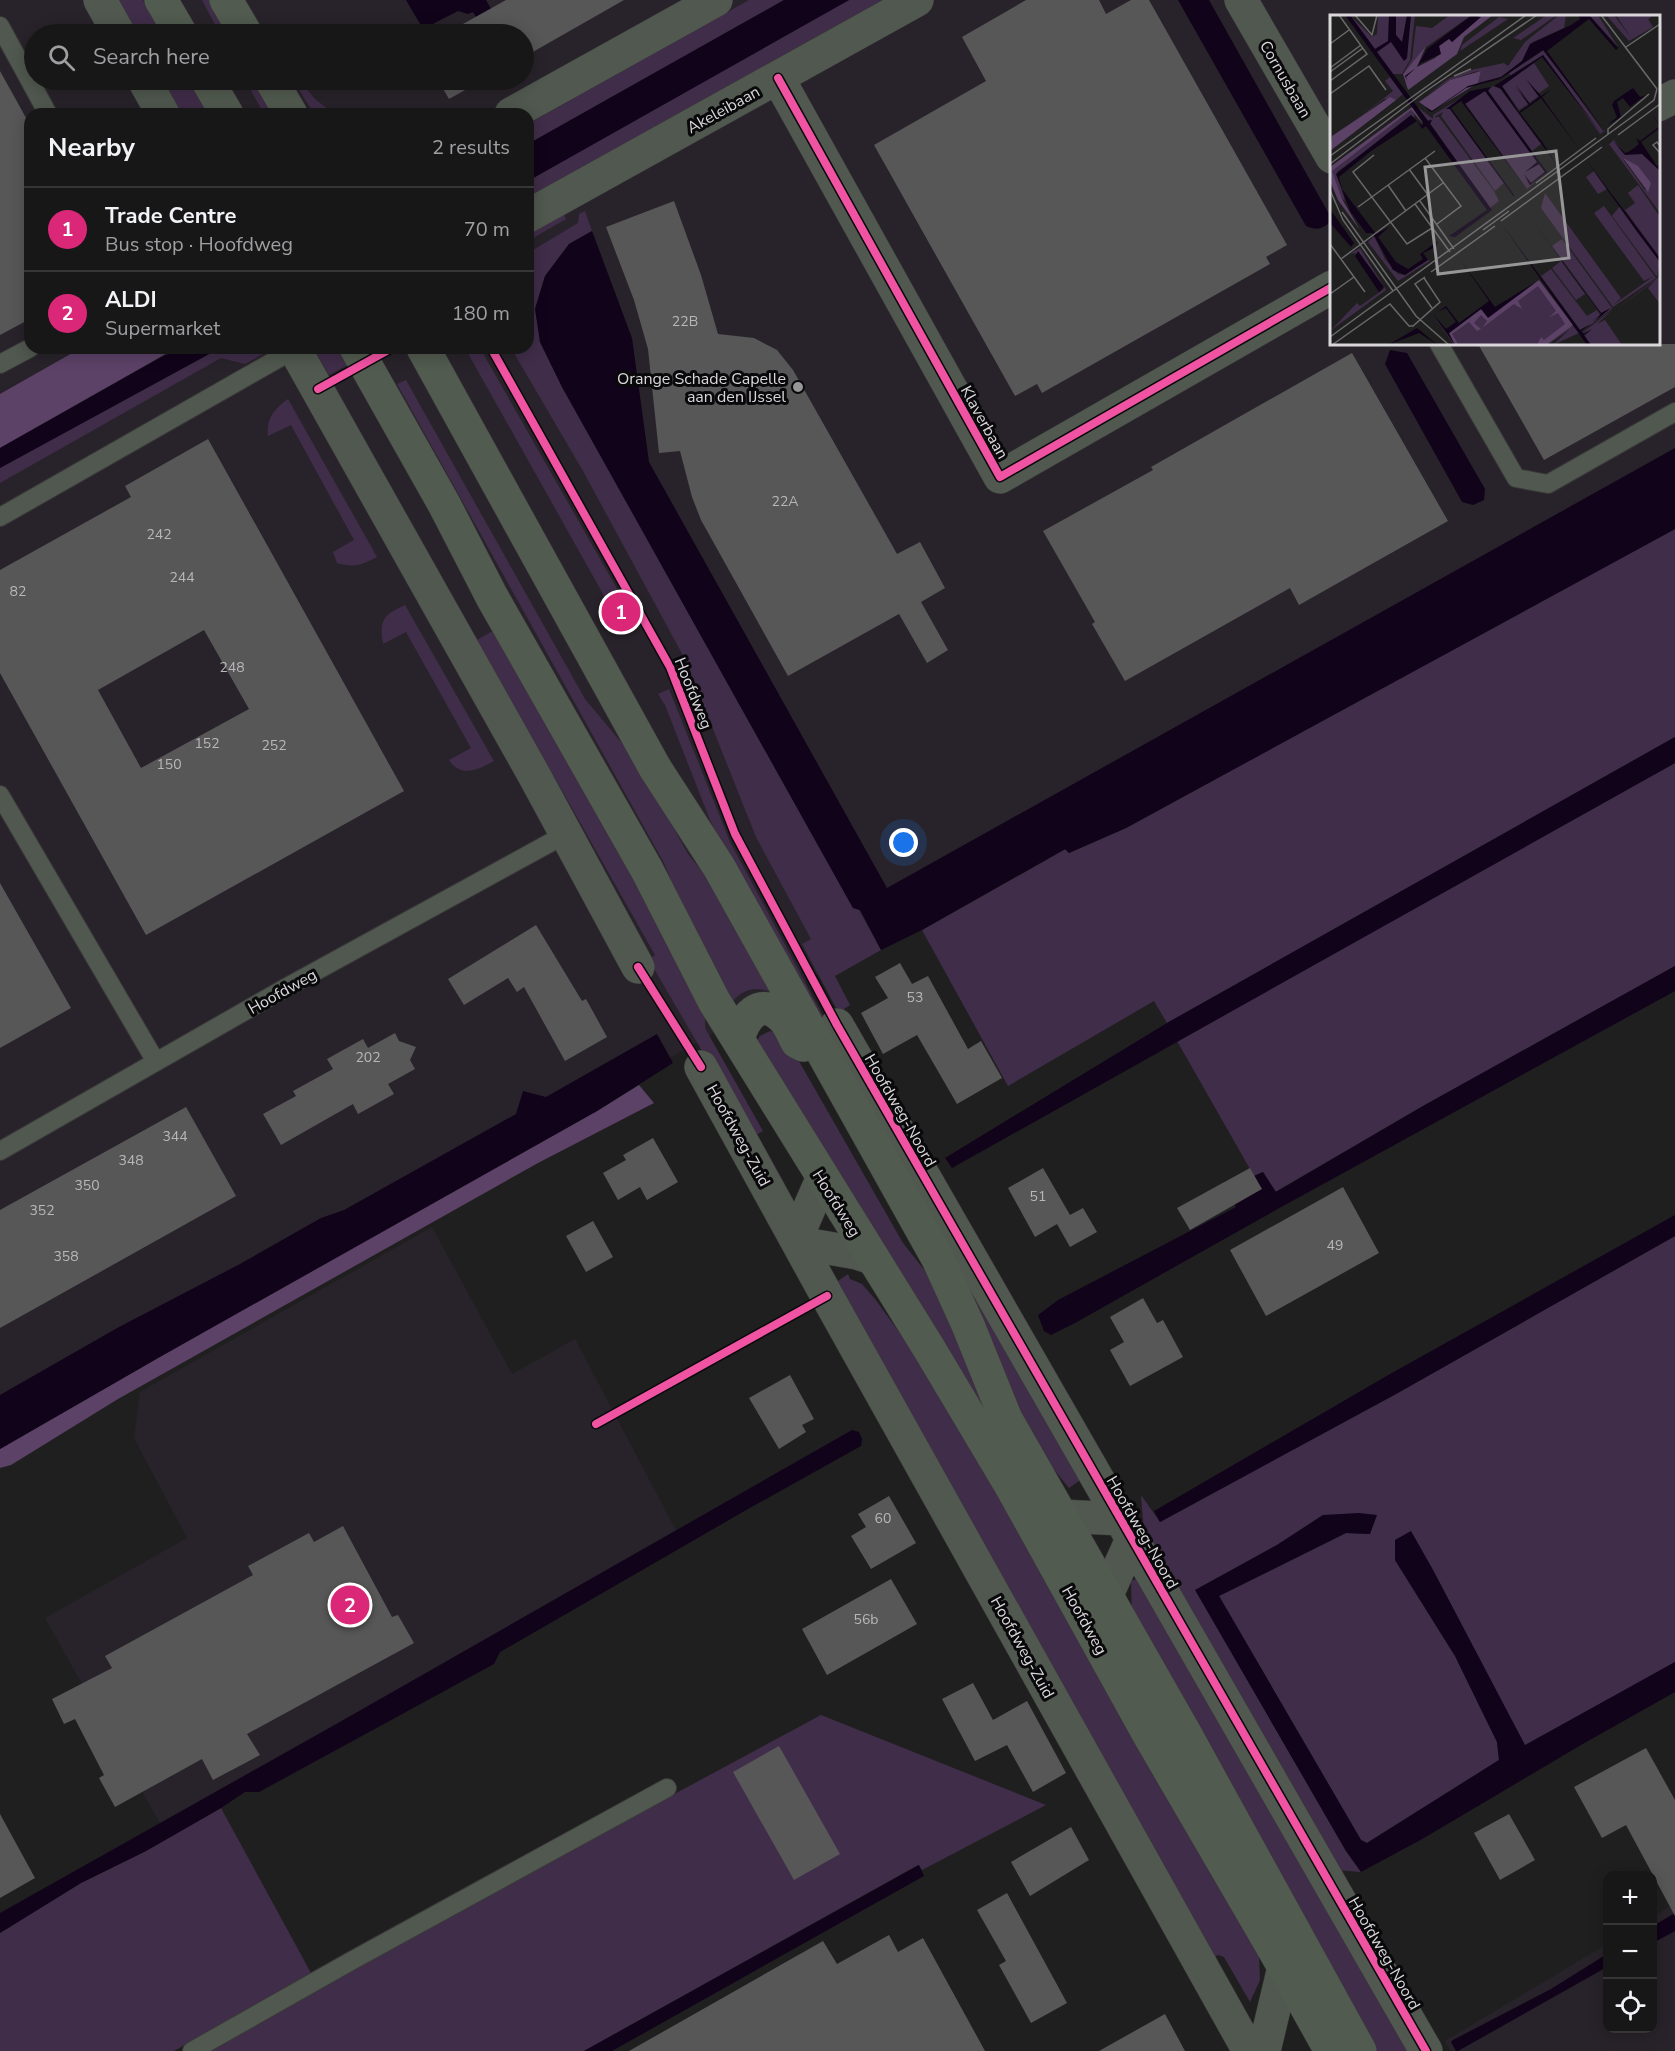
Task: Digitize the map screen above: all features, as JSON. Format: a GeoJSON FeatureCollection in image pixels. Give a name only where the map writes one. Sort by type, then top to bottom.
{"type":"FeatureCollection","features":[{"type":"Feature","properties":{"kind":"main road"},"geometry":{"type":"LineString","coordinates":[[161,0],[175,24]]}},
{"type":"Feature","properties":{"kind":"main road"},"geometry":{"type":"LineString","coordinates":[[226,0],[240,24]]}},
{"type":"Feature","properties":{"kind":"main road"},"geometry":{"type":"LineString","coordinates":[[213,90],[223,108]]}},
{"type":"Feature","properties":{"kind":"main road"},"geometry":{"type":"LineString","coordinates":[[278,90],[288,108]]}},
{"type":"Feature","properties":{"kind":"main road","name":"Hoofdweg"},"geometry":{"type":"LineString","coordinates":[[359,354],[444,504],[492,597],[647,870],[714,1001],[1011,1486],[1149,1735],[1284,1966],[1330,2051]]}},
{"type":"Feature","properties":{"kind":"main road","name":"Hoofdweg"},"geometry":{"type":"LineString","coordinates":[[427,354],[655,768],[831,1039],[938,1259],[1006,1419],[1186,1735],[1360,2051]]}},
{"type":"Feature","properties":{"kind":"main road"},"geometry":{"type":"LineString","coordinates":[[738,1039],[743,1023],[750,1015],[758,1010],[771,1010],[784,1018],[797,1042],[831,1039]]}},
{"type":"Feature","properties":{"kind":"street"},"geometry":{"type":"LineString","coordinates":[[100,0],[113,24]]}},
{"type":"Feature","properties":{"kind":"street"},"geometry":{"type":"LineString","coordinates":[[522,108],[716,0]]}},
{"type":"Feature","properties":{"kind":"street","name":"Akeleibaan"},"geometry":{"type":"LineString","coordinates":[[534,213],[917,0]]}},
{"type":"Feature","properties":{"kind":"street","name":"Cornusbaan"},"geometry":{"type":"LineString","coordinates":[[1241,0],[1330,154]]}},
{"type":"Feature","properties":{"kind":"street","name":"Klaverbaan"},"geometry":{"type":"LineString","coordinates":[[778,78],[1000,477],[1330,288]]}},
{"type":"Feature","properties":{"kind":"street"},"geometry":{"type":"LineString","coordinates":[[150,90],[160,108]]}},
{"type":"Feature","properties":{"kind":"street"},"geometry":{"type":"LineString","coordinates":[[1660,104],[1675,96]]}},
{"type":"Feature","properties":{"kind":"street"},"geometry":{"type":"LineString","coordinates":[[298,354],[638,967]]}},
{"type":"Feature","properties":{"kind":"street","name":"Hoofdweg-Noord"},"geometry":{"type":"LineString","coordinates":[[831,1039],[1126,1529],[1426,2051]]}},
{"type":"Feature","properties":{"kind":"street","name":"Hoofdweg-Zuid"},"geometry":{"type":"LineString","coordinates":[[701,1067],[1249,2051]]}},
{"type":"Feature","properties":{"kind":"street"},"geometry":{"type":"LineString","coordinates":[[822,1179],[802,1225],[799,1243],[857,1253],[872,1258]]}},
{"type":"Feature","properties":{"kind":"street","name":"Hoofdweg-Noord"},"geometry":{"type":"LineString","coordinates":[[1062,1516],[1126,1529]]}},
{"type":"Feature","properties":{"kind":"street","name":"Hoofdweg-Noord"},"geometry":{"type":"LineString","coordinates":[[1106,1598],[1126,1529]]}},
{"type":"Feature","properties":{"kind":"street"},"geometry":{"type":"LineString","coordinates":[[1264,2051],[1284,1966]]}},
{"type":"Feature","properties":{"kind":"lane"},"geometry":{"type":"LineString","coordinates":[[0,26],[24,70]]}},
{"type":"Feature","properties":{"kind":"lane"},"geometry":{"type":"LineString","coordinates":[[35,90],[45,108]]}},
{"type":"Feature","properties":{"kind":"lane"},"geometry":{"type":"LineString","coordinates":[[1440,345],[1516,478],[1548,484],[1675,412]]}},
{"type":"Feature","properties":{"kind":"lane"},"geometry":{"type":"LineString","coordinates":[[0,364],[24,351]]}},
{"type":"Feature","properties":{"kind":"lane"},"geometry":{"type":"LineString","coordinates":[[0,517],[286,354]]}},
{"type":"Feature","properties":{"kind":"lane"},"geometry":{"type":"LineString","coordinates":[[0,795],[156,1062]]}},
{"type":"Feature","properties":{"kind":"lane","name":"Hoofdweg"},"geometry":{"type":"LineString","coordinates":[[0,1151],[287,987],[566,834]]}},
{"type":"Feature","properties":{"kind":"lane"},"geometry":{"type":"LineString","coordinates":[[192,2051],[668,1788]]}},
{"type":"Feature","properties":{"kind":"shaded area"},"geometry":{"type":"Polygon","coordinates":[[[0,0],[1675,0],[1675,497],[1127,801],[0,1434],[0,0]]]}},
{"type":"Feature","properties":{"kind":"shaded area"},"geometry":{"type":"Polygon","coordinates":[[[116,0],[143,0],[157,24],[130,24],[116,0]]]}},
{"type":"Feature","properties":{"kind":"shaded area"},"geometry":{"type":"Polygon","coordinates":[[[202,0],[210,0],[224,24],[215,24],[202,0]]]}},
{"type":"Feature","properties":{"kind":"shaded area"},"geometry":{"type":"Polygon","coordinates":[[[406,0],[486,0],[499,24],[480,24],[473,12],[468,14],[458,11],[433,24],[420,24],[406,0]]]}},
{"type":"Feature","properties":{"kind":"shaded area"},"geometry":{"type":"Polygon","coordinates":[[[749,0],[784,0],[534,141],[534,121],[749,0]]]}},
{"type":"Feature","properties":{"kind":"shaded area"},"geometry":{"type":"Polygon","coordinates":[[[784,0],[849,0],[534,178],[534,141],[784,0]]]}},
{"type":"Feature","properties":{"kind":"shaded area"},"geometry":{"type":"Polygon","coordinates":[[[849,0],[890,0],[534,202],[534,178],[849,0]]]}},
{"type":"Feature","properties":{"kind":"shaded area"},"geometry":{"type":"Polygon","coordinates":[[[1178,0],[1209,0],[1329,214],[1329,223],[1318,229],[1306,226],[1178,0]]]}},
{"type":"Feature","properties":{"kind":"shaded area"},"geometry":{"type":"Polygon","coordinates":[[[167,90],[194,90],[204,108],[177,108],[167,90]]]}},
{"type":"Feature","properties":{"kind":"shaded area"},"geometry":{"type":"Polygon","coordinates":[[[251,90],[262,90],[272,108],[261,108],[251,90]]]}},
{"type":"Feature","properties":{"kind":"shaded area"},"geometry":{"type":"Polygon","coordinates":[[[299,90],[307,90],[326,108],[310,108],[299,90]]]}},
{"type":"Feature","properties":{"kind":"shaded area"},"geometry":{"type":"Polygon","coordinates":[[[585,211],[592,231],[569,244],[545,276],[535,309],[540,342],[562,387],[853,908],[859,910],[881,950],[835,976],[850,1005],[844,1009],[849,1019],[843,1021],[802,944],[811,939],[756,837],[686,661],[583,471],[515,354],[534,354],[534,249],[578,223],[579,214],[585,211]]]}},
{"type":"Feature","properties":{"kind":"shaded area"},"geometry":{"type":"Polygon","coordinates":[[[563,212],[566,219],[534,238],[534,226],[563,212]]]}},
{"type":"Feature","properties":{"kind":"shaded area"},"geometry":{"type":"Polygon","coordinates":[[[592,231],[632,338],[649,462],[887,888],[1675,448],[1675,529],[1126,828],[1069,853],[1065,849],[922,930],[881,950],[860,910],[853,908],[562,387],[540,342],[535,309],[545,276],[569,244],[592,231]]]}},
{"type":"Feature","properties":{"kind":"shaded area"},"geometry":{"type":"Polygon","coordinates":[[[1390,350],[1407,353],[1485,489],[1484,500],[1473,505],[1462,502],[1385,364],[1390,350]]]}},
{"type":"Feature","properties":{"kind":"shaded area"},"geometry":{"type":"Polygon","coordinates":[[[70,354],[165,354],[0,448],[0,394],[70,354]]]}},
{"type":"Feature","properties":{"kind":"shaded area"},"geometry":{"type":"Polygon","coordinates":[[[209,354],[263,354],[245,364],[221,358],[0,483],[0,468],[209,354]]]}},
{"type":"Feature","properties":{"kind":"shaded area"},"geometry":{"type":"Polygon","coordinates":[[[209,354],[0,468],[0,448],[165,355],[209,354]]]}},
{"type":"Feature","properties":{"kind":"shaded area"},"geometry":{"type":"Polygon","coordinates":[[[317,354],[342,354],[348,365],[329,375],[317,354]]]}},
{"type":"Feature","properties":{"kind":"shaded area"},"geometry":{"type":"Polygon","coordinates":[[[468,354],[483,354],[620,594],[607,601],[468,354]]]}},
{"type":"Feature","properties":{"kind":"shaded area"},"geometry":{"type":"Polygon","coordinates":[[[406,380],[585,699],[636,760],[688,854],[737,914],[776,994],[763,990],[750,990],[739,995],[730,1005],[710,977],[664,863],[397,384],[406,380]]]}},
{"type":"Feature","properties":{"kind":"shaded area"},"geometry":{"type":"Polygon","coordinates":[[[288,399],[377,557],[358,565],[337,563],[333,552],[354,540],[291,425],[268,436],[268,424],[272,415],[288,399]]]}},
{"type":"Feature","properties":{"kind":"shaded area"},"geometry":{"type":"Polygon","coordinates":[[[1675,529],[1675,737],[1167,1023],[1154,1001],[1008,1086],[922,930],[1066,849],[1069,853],[1126,828],[1675,529]]]}},
{"type":"Feature","properties":{"kind":"shaded area"},"geometry":{"type":"Polygon","coordinates":[[[405,605],[494,761],[470,771],[464,771],[454,766],[449,760],[471,748],[406,632],[383,644],[382,629],[385,619],[405,605]]]}},
{"type":"Feature","properties":{"kind":"shaded area"},"geometry":{"type":"Polygon","coordinates":[[[496,629],[705,1006],[705,1028],[763,1131],[752,1137],[649,960],[655,955],[477,640],[496,629]]]}},
{"type":"Feature","properties":{"kind":"shaded area"},"geometry":{"type":"Polygon","coordinates":[[[669,689],[730,842],[830,1029],[1082,1479],[1069,1488],[1025,1434],[721,844],[665,705],[658,694],[669,689]]]}},
{"type":"Feature","properties":{"kind":"shaded area"},"geometry":{"type":"Polygon","coordinates":[[[1675,737],[1675,763],[952,1168],[945,1158],[1167,1023],[1675,737]]]}},
{"type":"Feature","properties":{"kind":"shaded area"},"geometry":{"type":"Polygon","coordinates":[[[1675,763],[1675,966],[1423,1106],[1275,1192],[1263,1172],[1254,1176],[1177,1041],[1675,763]]]}},
{"type":"Feature","properties":{"kind":"shaded area"},"geometry":{"type":"Polygon","coordinates":[[[1675,966],[1675,991],[1075,1323],[1051,1335],[1044,1331],[1038,1315],[1058,1300],[1236,1207],[1227,1182],[1243,1181],[1263,1172],[1276,1192],[1423,1106],[1675,966]]]}},
{"type":"Feature","properties":{"kind":"shaded area"},"geometry":{"type":"Polygon","coordinates":[[[770,1031],[784,1035],[903,1243],[940,1290],[1353,2051],[756,1042],[760,1036],[770,1031]]]}},
{"type":"Feature","properties":{"kind":"shaded area"},"geometry":{"type":"Polygon","coordinates":[[[657,1034],[673,1063],[597,1111],[0,1449],[0,1395],[119,1327],[240,1264],[321,1218],[344,1210],[516,1114],[523,1091],[546,1097],[657,1034]]]}},
{"type":"Feature","properties":{"kind":"shaded area"},"geometry":{"type":"Polygon","coordinates":[[[639,1085],[654,1103],[538,1163],[118,1399],[11,1465],[0,1468],[0,1449],[597,1111],[639,1085]]]}},
{"type":"Feature","properties":{"kind":"shaded area"},"geometry":{"type":"Polygon","coordinates":[[[1675,1215],[1675,1236],[1396,1394],[1160,1522],[1154,1511],[1390,1374],[1675,1215]]]}},
{"type":"Feature","properties":{"kind":"shaded area"},"geometry":{"type":"Polygon","coordinates":[[[432,1227],[512,1374],[575,1339],[680,1538],[165,1832],[45,1618],[187,1538],[134,1438],[140,1392],[432,1227]]]}},
{"type":"Feature","properties":{"kind":"shaded area"},"geometry":{"type":"Polygon","coordinates":[[[1675,1236],[1675,1662],[1525,1746],[1411,1532],[1395,1540],[1395,1560],[1455,1656],[1497,1742],[1499,1760],[1367,1843],[1361,1840],[1219,1596],[1346,1533],[1369,1534],[1323,1515],[1277,1545],[1196,1590],[1346,1851],[1361,1872],[1336,1870],[1144,1533],[1141,1495],[1160,1522],[1396,1394],[1675,1236]]]}},
{"type":"Feature","properties":{"kind":"shaded area"},"geometry":{"type":"Polygon","coordinates":[[[848,1274],[850,1279],[862,1284],[875,1299],[953,1406],[1259,1955],[1260,1980],[1250,2002],[1224,1957],[1218,1955],[1215,1957],[837,1286],[838,1281],[848,1274]]]}},
{"type":"Feature","properties":{"kind":"shaded area"},"geometry":{"type":"Polygon","coordinates":[[[852,1430],[859,1432],[862,1439],[861,1446],[500,1652],[494,1664],[259,1792],[245,1792],[146,1851],[81,1883],[0,1933],[0,1913],[852,1430]]]}},
{"type":"Feature","properties":{"kind":"shaded area"},"geometry":{"type":"Polygon","coordinates":[[[1359,1513],[1377,1515],[1370,1534],[1346,1533],[1219,1596],[1361,1840],[1367,1843],[1499,1760],[1497,1742],[1455,1656],[1395,1560],[1395,1540],[1411,1531],[1525,1745],[1675,1662],[1675,1692],[1424,1838],[1361,1872],[1346,1851],[1195,1590],[1277,1545],[1323,1515],[1359,1513]]]}},
{"type":"Feature","properties":{"kind":"shaded area"},"geometry":{"type":"Polygon","coordinates":[[[1138,1578],[1413,2051],[1374,2051],[1132,1616],[1131,1581],[1138,1578]]]}},
{"type":"Feature","properties":{"kind":"shaded area"},"geometry":{"type":"Polygon","coordinates":[[[821,1715],[1046,1805],[922,1870],[918,1865],[584,2051],[208,2051],[437,1922],[821,1715]]]}},
{"type":"Feature","properties":{"kind":"shaded area"},"geometry":{"type":"Polygon","coordinates":[[[221,1808],[311,1973],[174,2051],[0,2051],[0,1933],[81,1883],[146,1851],[221,1808]]]}},
{"type":"Feature","properties":{"kind":"shaded area"},"geometry":{"type":"Polygon","coordinates":[[[919,1865],[924,1876],[612,2051],[584,2051],[919,1865]]]}},
{"type":"Feature","properties":{"kind":"shaded area"},"geometry":{"type":"Polygon","coordinates":[[[1675,1903],[1675,2051],[1451,2051],[1445,2041],[1603,1946],[1603,2033],[1657,2033],[1657,1914],[1675,1903]]]}},
{"type":"Feature","properties":{"kind":"shaded area"},"geometry":{"type":"Polygon","coordinates":[[[1675,1913],[1675,1931],[1657,1941],[1657,1924],[1675,1913]]]}},
{"type":"Feature","properties":{"kind":"shaded area"},"geometry":{"type":"Polygon","coordinates":[[[1603,1956],[1603,1969],[1456,2051],[1451,2042],[1453,2040],[1551,1989],[1603,1956]]]}},
{"type":"Feature","properties":{"kind":"building"},"geometry":{"type":"Polygon","coordinates":[[[506,0],[624,0],[534,51],[534,24],[463,24],[506,0]]]}},
{"type":"Feature","properties":{"kind":"building"},"geometry":{"type":"Polygon","coordinates":[[[1026,0],[1099,0],[1106,14],[1131,0],[1149,0],[1287,245],[1266,257],[1270,264],[1042,393],[1037,384],[1015,396],[874,145],[986,81],[962,37],[1026,0]]]}},
{"type":"Feature","properties":{"kind":"building"},"geometry":{"type":"Polygon","coordinates":[[[0,71],[24,114],[24,322],[0,335],[0,71]]]}},
{"type":"Feature","properties":{"kind":"building"},"geometry":{"type":"Polygon","coordinates":[[[444,90],[465,90],[449,99],[444,90]]]}},
{"type":"Feature","properties":{"kind":"building"},"geometry":{"type":"Polygon","coordinates":[[[674,201],[701,275],[718,334],[754,338],[777,350],[793,370],[897,554],[920,542],[945,588],[921,602],[948,650],[927,663],[899,614],[788,676],[701,520],[692,497],[680,451],[659,453],[648,349],[634,300],[606,227],[674,201]]]}},
{"type":"Feature","properties":{"kind":"building"},"geometry":{"type":"Polygon","coordinates":[[[1675,344],[1675,387],[1544,460],[1479,345],[1675,344]]]}},
{"type":"Feature","properties":{"kind":"building"},"geometry":{"type":"Polygon","coordinates":[[[1352,353],[1448,521],[1299,605],[1290,588],[1125,681],[1092,624],[1095,622],[1043,531],[1153,470],[1151,467],[1352,353]]]}},
{"type":"Feature","properties":{"kind":"building"},"geometry":{"type":"Polygon","coordinates":[[[208,439],[404,791],[146,935],[0,673],[0,570],[131,497],[125,486],[208,439]],[[204,630],[98,690],[141,768],[249,709],[204,630]]]}},
{"type":"Feature","properties":{"kind":"building"},"geometry":{"type":"Polygon","coordinates":[[[0,883],[71,1008],[0,1048],[0,883]]]}},
{"type":"Feature","properties":{"kind":"building"},"geometry":{"type":"Polygon","coordinates":[[[536,925],[582,1001],[586,999],[607,1037],[565,1061],[524,987],[517,992],[508,978],[464,1005],[448,979],[536,925]]]}},
{"type":"Feature","properties":{"kind":"building"},"geometry":{"type":"Polygon","coordinates":[[[900,963],[912,984],[928,976],[968,1049],[981,1041],[1002,1078],[957,1104],[917,1035],[883,1054],[861,1013],[888,998],[875,977],[900,963]]]}},
{"type":"Feature","properties":{"kind":"building"},"geometry":{"type":"Polygon","coordinates":[[[395,1033],[399,1041],[416,1047],[410,1060],[415,1069],[388,1084],[394,1094],[358,1114],[353,1104],[281,1145],[263,1114],[296,1096],[293,1091],[333,1069],[327,1059],[363,1039],[368,1048],[395,1033]]]}},
{"type":"Feature","properties":{"kind":"building"},"geometry":{"type":"Polygon","coordinates":[[[186,1107],[236,1196],[0,1328],[0,1210],[186,1107]]]}},
{"type":"Feature","properties":{"kind":"building"},"geometry":{"type":"Polygon","coordinates":[[[653,1138],[678,1182],[647,1200],[640,1187],[618,1200],[603,1173],[626,1160],[623,1155],[653,1138]]]}},
{"type":"Feature","properties":{"kind":"building"},"geometry":{"type":"Polygon","coordinates":[[[1043,1168],[1070,1215],[1083,1208],[1097,1232],[1070,1247],[1057,1224],[1035,1237],[1008,1188],[1043,1168]]]}},
{"type":"Feature","properties":{"kind":"building"},"geometry":{"type":"Polygon","coordinates":[[[1250,1168],[1262,1189],[1190,1230],[1177,1208],[1250,1168]]]}},
{"type":"Feature","properties":{"kind":"building"},"geometry":{"type":"Polygon","coordinates":[[[1343,1187],[1379,1253],[1266,1316],[1230,1250],[1343,1187]]]}},
{"type":"Feature","properties":{"kind":"building"},"geometry":{"type":"Polygon","coordinates":[[[593,1221],[613,1257],[586,1272],[566,1236],[593,1221]]]}},
{"type":"Feature","properties":{"kind":"building"},"geometry":{"type":"Polygon","coordinates":[[[1143,1298],[1157,1323],[1163,1320],[1183,1357],[1130,1386],[1110,1350],[1124,1342],[1110,1317],[1143,1298]]]}},
{"type":"Feature","properties":{"kind":"building"},"geometry":{"type":"Polygon","coordinates":[[[790,1375],[814,1419],[802,1425],[806,1432],[779,1449],[749,1398],[790,1375]]]}},
{"type":"Feature","properties":{"kind":"building"},"geometry":{"type":"Polygon","coordinates":[[[889,1496],[916,1543],[871,1569],[851,1536],[866,1527],[858,1514],[889,1496]]]}},
{"type":"Feature","properties":{"kind":"building"},"geometry":{"type":"Polygon","coordinates":[[[343,1526],[392,1617],[398,1615],[414,1643],[247,1734],[260,1755],[213,1780],[202,1759],[115,1807],[99,1778],[104,1775],[75,1719],[64,1724],[52,1699],[112,1668],[105,1656],[253,1575],[248,1566],[309,1533],[314,1542],[343,1526]]]}},
{"type":"Feature","properties":{"kind":"building"},"geometry":{"type":"Polygon","coordinates":[[[891,1579],[917,1624],[827,1675],[802,1629],[891,1579]]]}},
{"type":"Feature","properties":{"kind":"building"},"geometry":{"type":"Polygon","coordinates":[[[973,1683],[993,1720],[1027,1701],[1066,1773],[1033,1792],[1007,1745],[975,1761],[942,1699],[973,1683]]]}},
{"type":"Feature","properties":{"kind":"building"},"geometry":{"type":"Polygon","coordinates":[[[779,1746],[840,1854],[794,1880],[733,1772],[779,1746]]]}},
{"type":"Feature","properties":{"kind":"building"},"geometry":{"type":"Polygon","coordinates":[[[1646,1748],[1675,1800],[1675,1916],[1657,1883],[1657,1871],[1651,1871],[1626,1825],[1602,1838],[1574,1787],[1646,1748]]]}},
{"type":"Feature","properties":{"kind":"building"},"geometry":{"type":"Polygon","coordinates":[[[0,1814],[35,1878],[0,1898],[0,1814]]]}},
{"type":"Feature","properties":{"kind":"building"},"geometry":{"type":"Polygon","coordinates":[[[1509,1814],[1535,1860],[1500,1880],[1474,1833],[1509,1814]]]}},
{"type":"Feature","properties":{"kind":"building"},"geometry":{"type":"Polygon","coordinates":[[[1071,1827],[1089,1860],[1030,1896],[1011,1862],[1071,1827]]]}},
{"type":"Feature","properties":{"kind":"building"},"geometry":{"type":"Polygon","coordinates":[[[1007,1893],[1067,2003],[1031,2023],[999,1965],[1006,1961],[977,1910],[1007,1893]]]}},
{"type":"Feature","properties":{"kind":"building"},"geometry":{"type":"Polygon","coordinates":[[[889,1935],[898,1952],[923,1938],[985,2051],[629,2051],[823,1941],[837,1964],[889,1935]]]}},
{"type":"Feature","properties":{"kind":"building"},"geometry":{"type":"Polygon","coordinates":[[[1165,2014],[1185,2051],[1099,2051],[1165,2014]]]}},
{"type":"Feature","properties":{"kind":"cycle path"},"geometry":{"type":"LineString","coordinates":[[778,78],[1000,477],[1330,288]]}},
{"type":"Feature","properties":{"kind":"cycle path"},"geometry":{"type":"LineString","coordinates":[[318,389],[381,354]]}},
{"type":"Feature","properties":{"kind":"cycle path"},"geometry":{"type":"LineString","coordinates":[[494,354],[670,667],[735,834],[837,1025],[1426,2051]]}},
{"type":"Feature","properties":{"kind":"cycle path"},"geometry":{"type":"LineString","coordinates":[[638,967],[701,1067]]}},
{"type":"Feature","properties":{"kind":"cycle path"},"geometry":{"type":"LineString","coordinates":[[596,1424],[827,1296]]}},
{"type":"Feature","properties":{"kind":"place","name":"Orange Schade Capelle aan den IJssel"},"geometry":{"type":"Point","coordinates":[798,387]}},
{"type":"Feature","properties":{"kind":"place","name":"Trade Centre"},"geometry":{"type":"Point","coordinates":[621,612]}},
{"type":"Feature","properties":{"kind":"place","name":"ALDI"},"geometry":{"type":"Point","coordinates":[350,1605]}}]}
